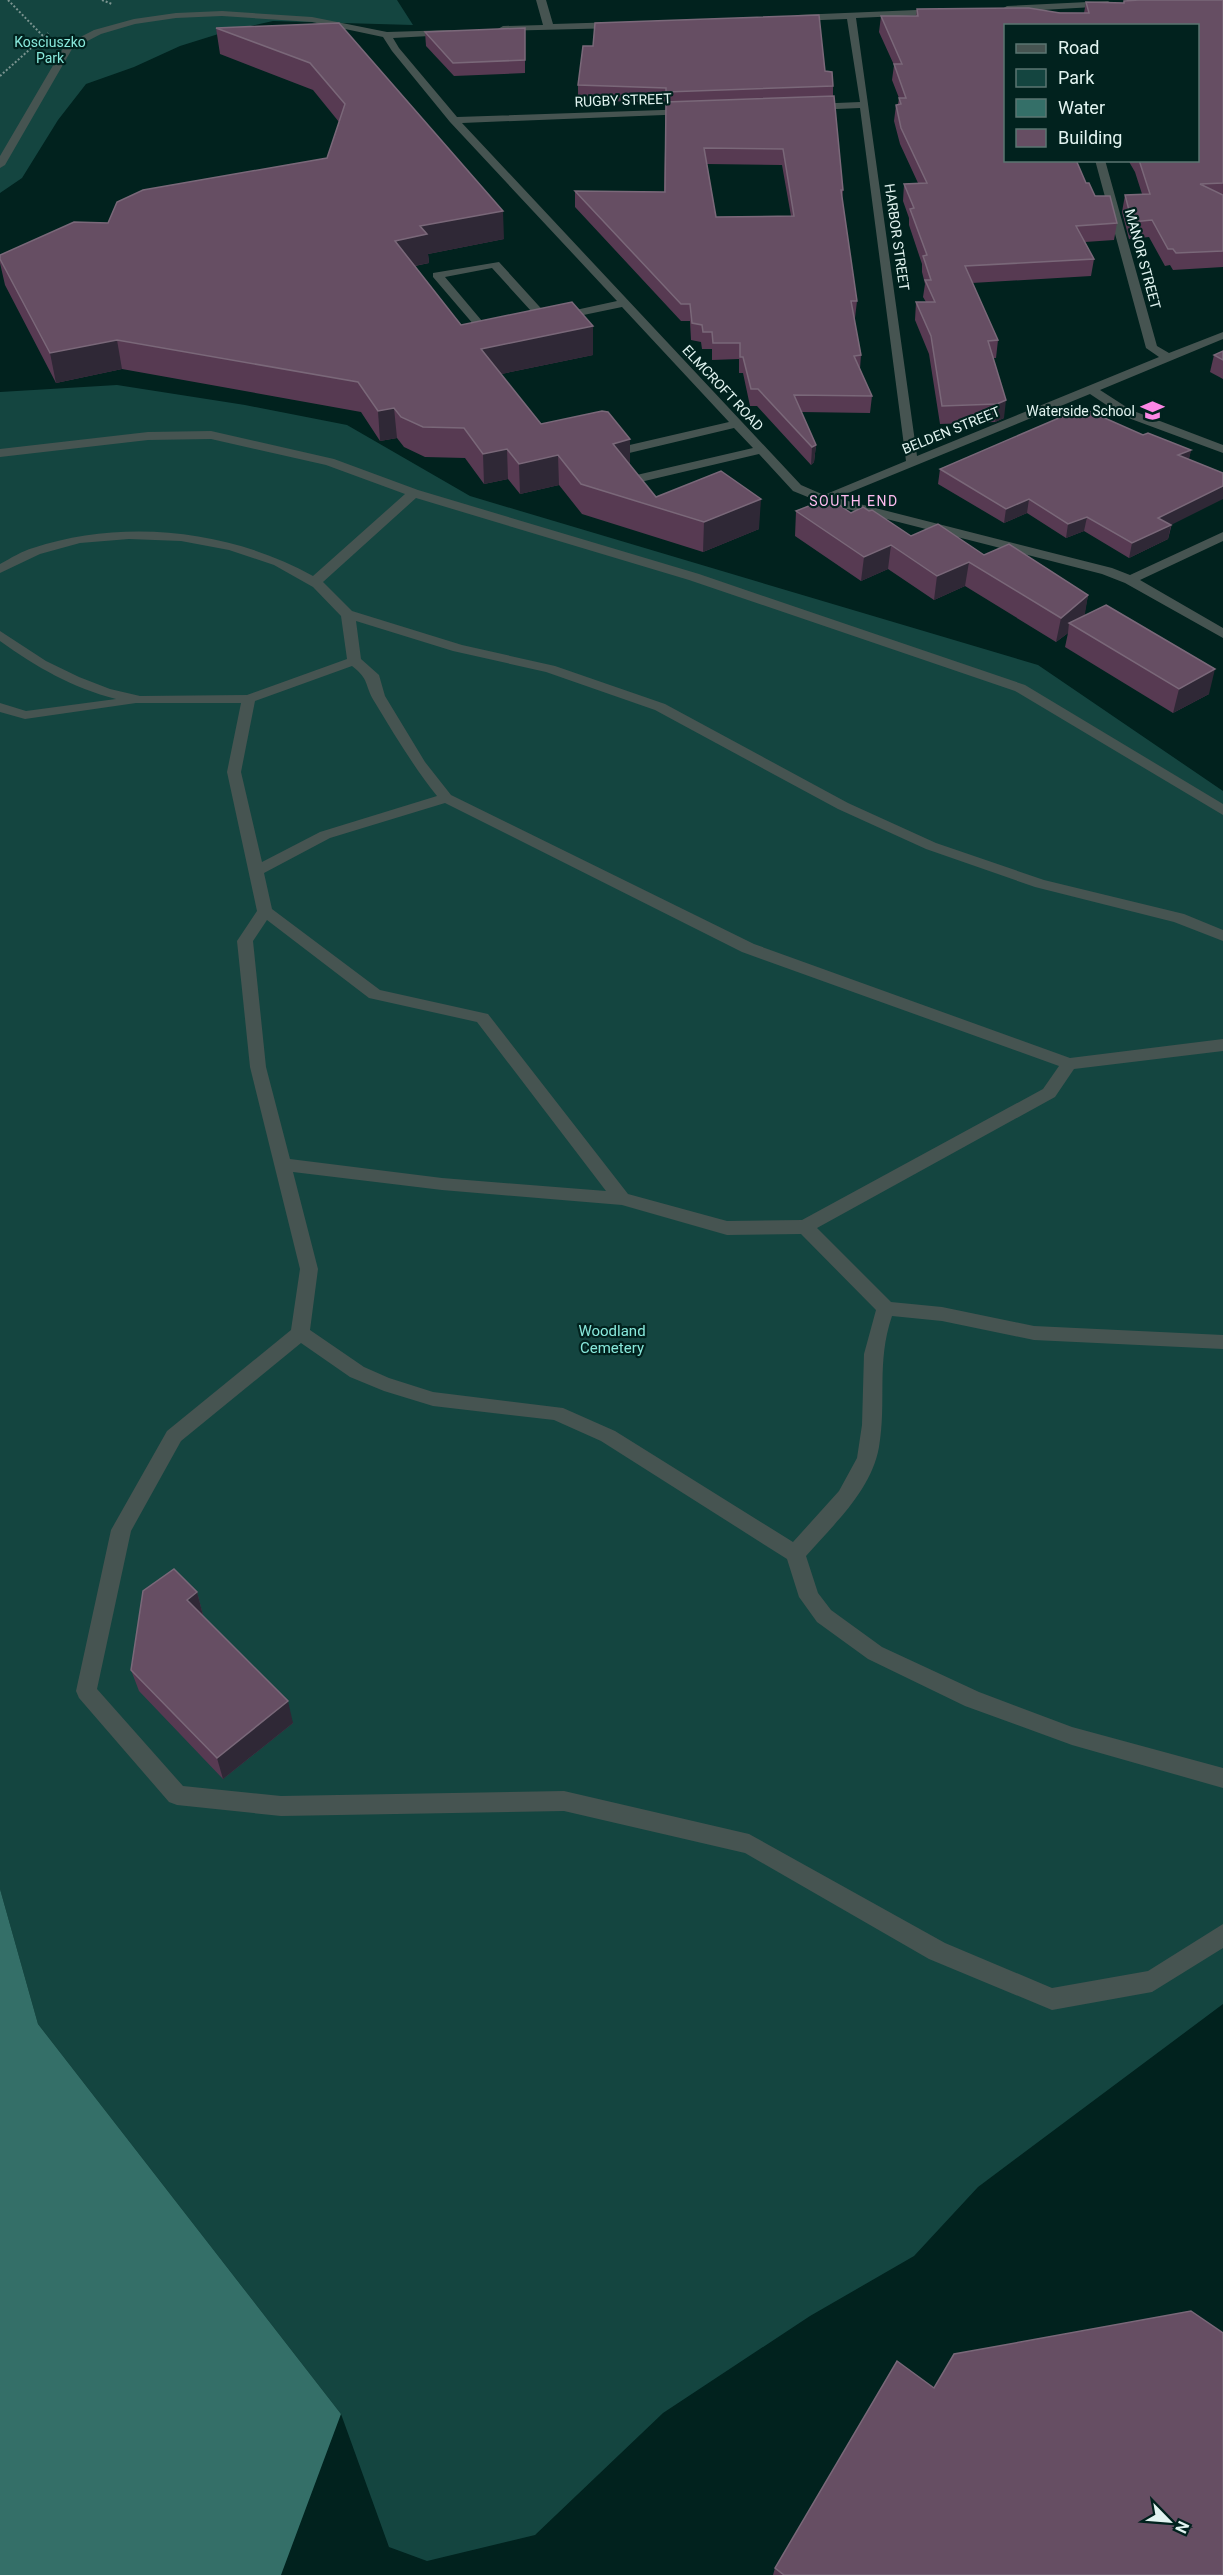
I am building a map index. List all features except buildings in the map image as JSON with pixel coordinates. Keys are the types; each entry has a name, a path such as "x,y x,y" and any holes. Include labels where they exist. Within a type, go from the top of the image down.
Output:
{"street":[{"path":"541,0 549,27"},
{"path":"997,9 1058,11 1113,4"},
{"path":"0,165 68,47 82,33 121,18 175,8 232,8 301,15 352,24 387,35 458,32"},
{"path":"786,19 950,12"},
{"name":"HARBOR STREET","path":"851,16 865,105 912,463"},
{"path":"492,30 632,24"},
{"name":"ELMCROFT ROAD","path":"387,35 395,49 454,120 796,488 824,500 1107,571 1130,580 1223,634"},
{"path":"806,107 865,105"},
{"name":"RUGBY STREET","path":"454,120 700,111"},
{"name":"MANOR STREET","path":"1101,162 1152,348 1168,357"},
{"path":"512,327 500,329 478,323 437,275 495,264 539,321 623,303"},
{"name":"BELDEN STREET","path":"824,500 1223,335"},
{"path":"1091,389 1127,413 1223,449"},
{"path":"625,450 736,424"},
{"path":"0,453 148,436 211,435 330,462 414,493 694,577 1020,688 1223,810"},
{"path":"632,480 760,450"},
{"path":"316,581 414,493"},
{"path":"0,569 33,551 59,543 127,535 169,536 239,548 280,563 316,581 348,614 458,648 550,669 660,707 843,806 932,846 1040,884 1179,918 1223,936"},
{"path":"1130,580 1223,536"},
{"path":"348,614 354,661 372,675 378,696 419,764 446,798 748,948 1069,1064 1223,1045"},
{"path":"0,635 41,664 66,676 106,692 140,700"},
{"path":"0,707 25,715 140,700 249,699 354,661"},
{"path":"249,699 234,772 265,911 375,994 482,1018 622,1199"},
{"path":"255,872 325,835 446,798"},
{"path":"265,911 245,941 258,1067 309,1269 300,1332 174,1436 121,1530 86,1691 177,1795 281,1806 564,1801 738,1841 749,1844 937,1951 1052,1999 1152,1981 1223,1935"},
{"path":"283,1164 442,1185 622,1199 727,1228 805,1227 1048,1093 1069,1064"},
{"path":"805,1227 886,1308 942,1314 1034,1333 1223,1342"},
{"path":"795,1554 842,1503 866,1459 872,1424 872,1368 877,1331 886,1308"},
{"path":"300,1332 357,1372 384,1384 433,1400 556,1413 598,1431 795,1554 809,1597 824,1617 875,1653 972,1699 1072,1736 1223,1778"}],"path":[{"path":"8,0 43,36"}],"green space":[{"name":"Kosciuszko Park","path":"0,0 397,0 413,25 273,21 228,31 180,46 134,67 86,84 58,120 22,178 0,193"},
{"name":"Woodland Cemetery","path":"117,385 245,405 347,425 470,496 1038,665 1223,791 1223,2004 978,2187 914,2256 810,2316 663,2413 535,2535 427,2561 389,2547 341,2414 38,2024 0,1889 0,392"}],"water":[{"path":"0,1889 38,2024 341,2414 281,2575 0,2575"}],"place":[{"name":"Waterside School","path":"1153,411"}],"district":[{"name":"SOUTH END","path":"854,501"}]}
